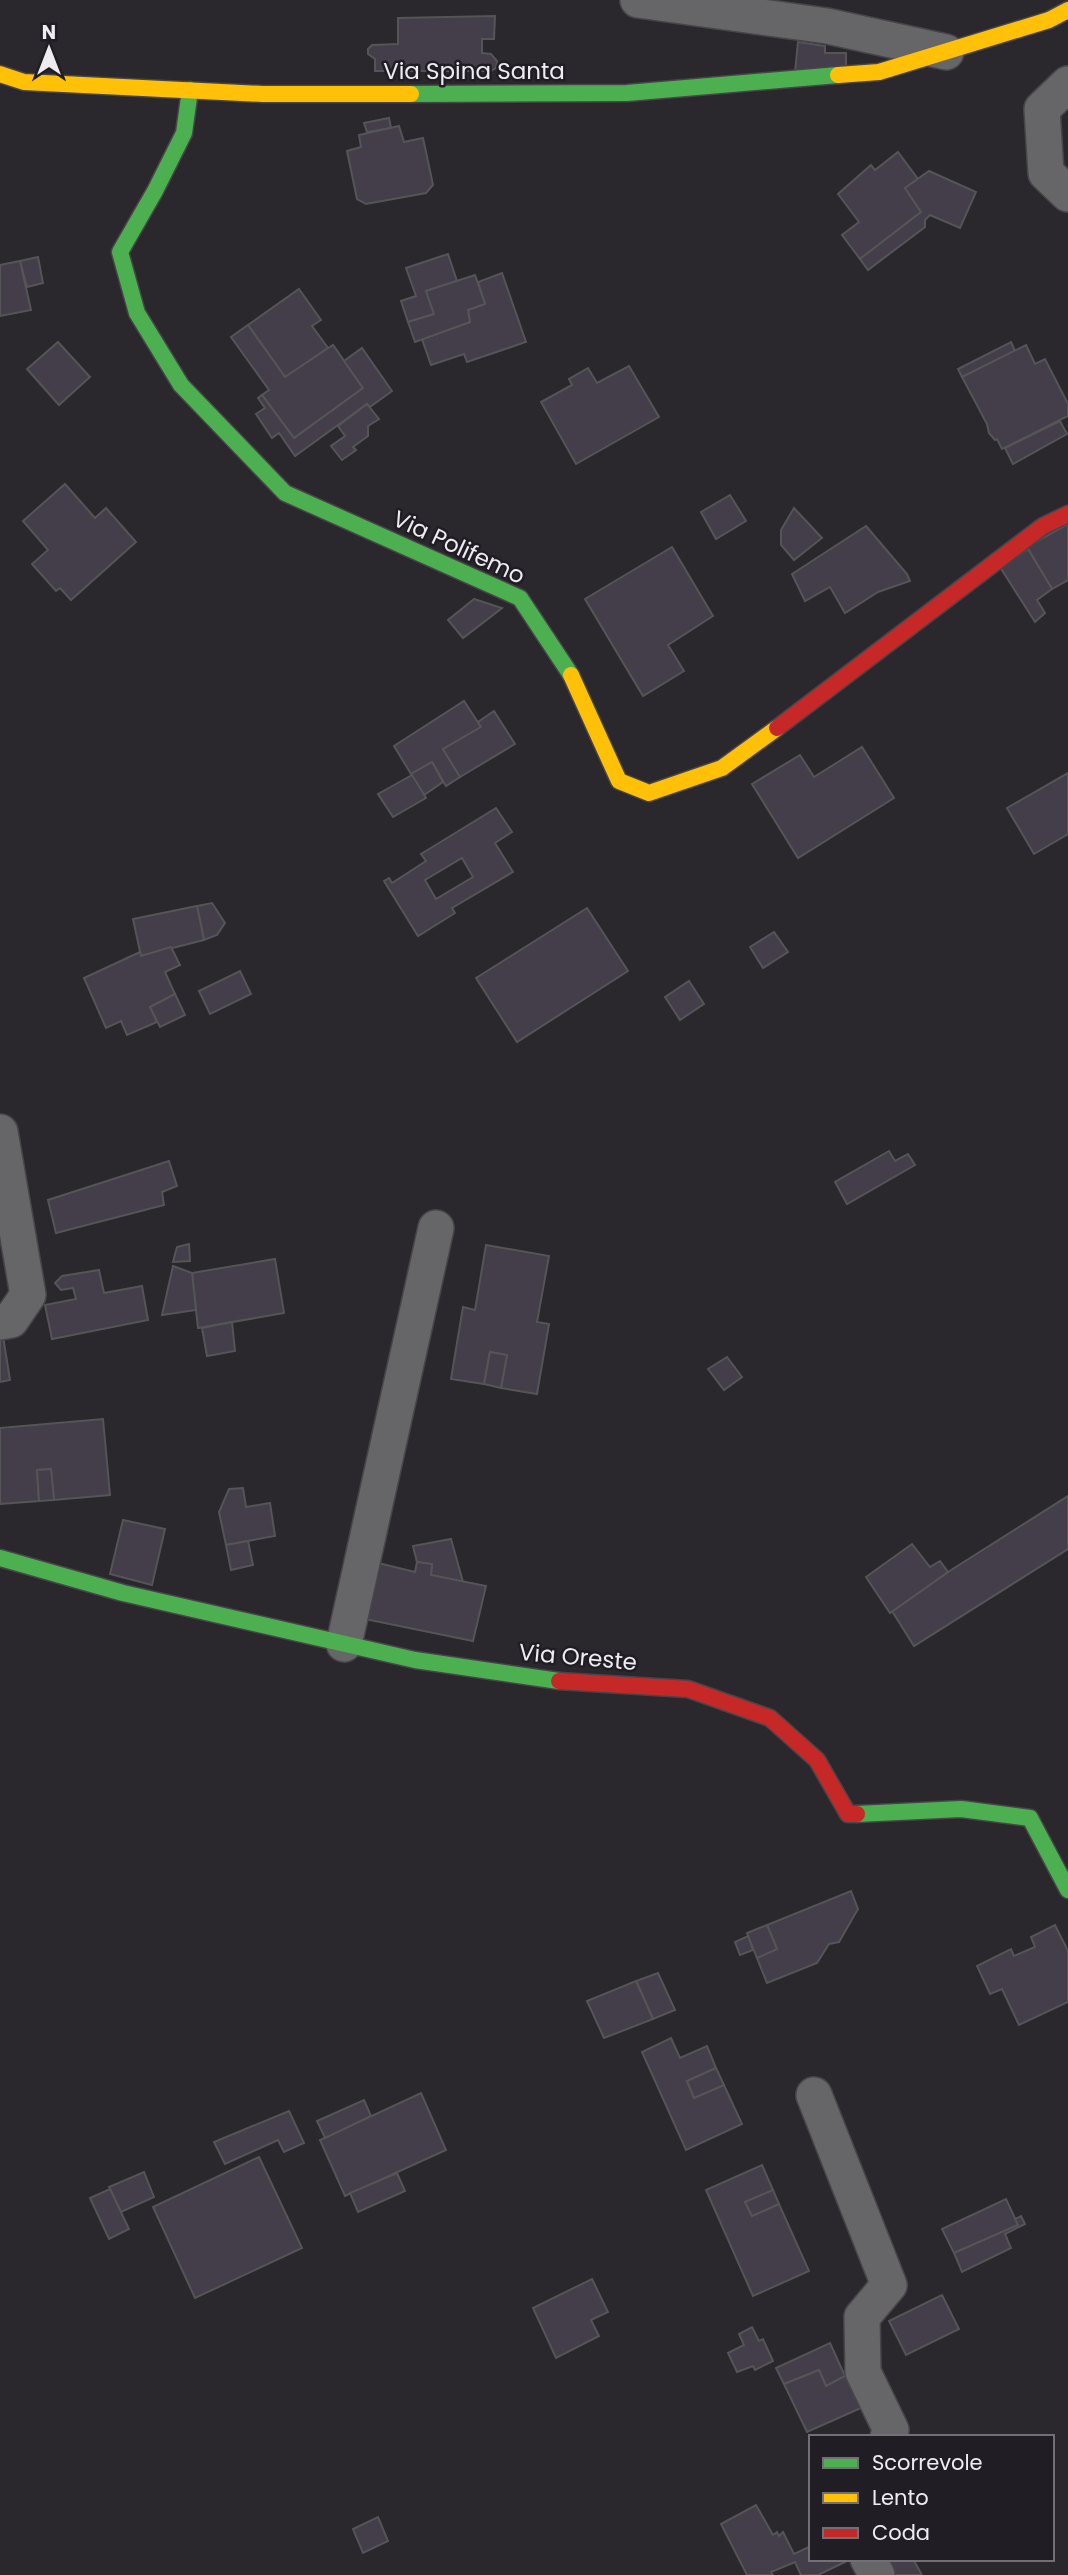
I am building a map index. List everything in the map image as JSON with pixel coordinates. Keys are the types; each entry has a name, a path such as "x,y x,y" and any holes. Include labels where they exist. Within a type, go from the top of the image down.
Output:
{"street":[{"path":"638,0 827,26 946,52"},
{"name":"Via Spina Santa","path":"0,74 24,82 263,94 627,93 879,72 1049,20 1068,10"},
{"path":"1068,84 1042,109 1046,173 1068,194"},
{"name":"Via Polifemo","path":"190,90 184,133 120,252 137,313 181,385 285,493 520,598 570,673 619,781 649,793 722,768 827,692 1043,526 1068,514"},
{"path":"0,1132 28,1295 11,1320 0,1322"},
{"path":"344,1644 436,1228"},
{"name":"Via Oreste","path":"0,1558 122,1592 415,1660 570,1683 688,1689 770,1718 817,1759 848,1814 961,1809 1030,1818 1068,1890"},
{"path":"814,2095 889,2285 862,2317 863,2372 891,2430 889,2435"}],"building":[{"path":"495,16 494,39 482,39 482,53 491,54 497,61 496,68 491,71 375,71 375,59 368,54 372,45 398,44 398,18"},
{"path":"798,42 825,46 825,53 846,53 846,66 795,72"},
{"path":"389,118 391,128 367,132 364,123"},
{"path":"399,126 404,142 423,138 433,185 426,193 366,204 357,199 347,151 361,147 359,135"},
{"path":"898,152 918,179 905,188 921,212 860,259 842,235 859,222 838,194 871,165 875,170"},
{"path":"929,171 976,192 960,228 930,215 925,220 925,227 868,270 860,259 921,212 905,188"},
{"path":"448,254 457,281 426,291 434,314 408,322 401,301 416,296 406,268"},
{"path":"38,257 43,283 27,287 20,261"},
{"path":"20,261 31,310 0,316 0,265"},
{"path":"502,273 526,342 467,362 464,354 431,365 422,339 470,322 468,310 485,304 478,282"},
{"path":"475,275 485,304 468,310 470,322 415,342 408,322 434,314 426,291"},
{"path":"299,289 321,320 312,326 328,348 285,377 248,325"},
{"path":"248,325 285,377 333,345 363,388 294,438 262,395 269,390 231,337"},
{"path":"58,342 90,377 59,405 27,369"},
{"path":"1011,342 1015,351 962,377 958,369"},
{"path":"1026,345 1035,364 1045,359 1068,404 1068,416 1002,449 997,439 989,433 987,424 962,377"},
{"path":"362,348 392,391 370,407 367,404 295,456 279,433 272,438 256,414 265,408 258,398 262,395 294,438 363,388 344,361"},
{"path":"629,366 659,417 576,464 541,402 572,385 569,379 588,368 597,383"},
{"path":"367,404 379,419 368,426 368,436 353,447 356,450 342,460 331,446 345,436 338,426"},
{"path":"1060,421 1067,434 1013,464 1005,448"},
{"path":"65,484 95,518 106,508 136,542 71,600 60,588 56,591 32,564 48,550 23,521"},
{"path":"730,495 746,521 716,539 701,512"},
{"path":"794,508 822,538 794,560 781,545 781,530"},
{"path":"1068,524 1068,580 1052,589 1027,547"},
{"path":"866,526 910,581 878,592 845,613 830,587 805,601 792,574"},
{"path":"672,547 713,616 668,645 684,671 643,696 585,599"},
{"path":"1028,549 1052,589 1037,600 1045,613 1035,622 1000,567"},
{"path":"474,599 502,608 463,638 448,620"},
{"path":"464,701 481,727 443,749 460,777 446,786 432,762 411,774 394,746"},
{"path":"494,711 515,744 460,777 443,749 481,727 478,722"},
{"path":"862,747 894,798 798,858 752,784 800,755 814,777"},
{"path":"432,762 443,782 424,795 411,774"},
{"path":"1068,773 1068,834 1034,854 1007,808"},
{"path":"412,775 426,798 393,817 378,794"},
{"path":"496,808 512,832 495,843 513,872 452,908 455,913 418,936 384,881 389,878 392,883 426,861 421,854","holes":["462,858 473,877 436,899 425,880"]},
{"path":"212,903 225,923 217,935 204,940 197,906"},
{"path":"197,906 204,940 141,956 133,919"},
{"path":"587,908 628,971 517,1042 476,978"},
{"path":"774,932 788,952 763,968 750,947"},
{"path":"171,947 180,965 165,972 175,994 150,1007 157,1022 127,1035 121,1021 106,1028 84,978 140,952 141,956"},
{"path":"240,971 251,994 210,1014 199,991"},
{"path":"689,981 704,1004 680,1020 665,997"},
{"path":"175,994 185,1015 160,1027 150,1007"},
{"path":"889,1151 895,1161 908,1154 915,1165 847,1204 835,1182"},
{"path":"169,1161 177,1186 162,1192 164,1205 56,1233 48,1200"},
{"path":"189,1244 190,1261 173,1262 177,1247"},
{"path":"486,1245 549,1256 537,1322 549,1324 537,1394 501,1388 507,1355 490,1352 484,1384 451,1379 463,1307 475,1310"},
{"path":"275,1259 284,1313 198,1328 192,1273"},
{"path":"173,1266 192,1273 196,1310 162,1315"},
{"path":"99,1270 104,1293 142,1286 148,1320 52,1339 45,1305 76,1299 73,1288 61,1290 55,1283 62,1276"},
{"path":"232,1322 235,1351 207,1356 202,1328"},
{"path":"3,1336 10,1380 0,1382 0,1337"},
{"path":"490,1352 507,1355 501,1388 484,1384"},
{"path":"727,1357 742,1377 724,1390 708,1369"},
{"path":"103,1419 110,1495 54,1500 51,1469 37,1470 39,1501 0,1504 0,1428"},
{"path":"51,1469 54,1500 39,1501 37,1470"},
{"path":"243,1488 246,1507 270,1503 275,1536 226,1545 219,1512 229,1489"},
{"path":"1068,1496 1068,1549 914,1646 892,1611"},
{"path":"123,1520 165,1529 152,1585 110,1574"},
{"path":"451,1539 463,1582 431,1575 432,1564 417,1562 413,1546"},
{"path":"248,1541 253,1565 231,1570 226,1545"},
{"path":"912,1544 930,1567 940,1561 948,1572 890,1613 866,1577"},
{"path":"370,1561 415,1572 417,1562 432,1564 431,1575 486,1586 473,1641 360,1618"},
{"path":"851,1891 858,1909 839,1942 829,1944 817,1963 767,1983 757,1958 777,1949 767,1925"},
{"path":"767,1925 777,1949 757,1958 747,1933"},
{"path":"1055,1925 1068,1951 1068,2002 1019,2025 1002,1989 990,1994 977,1966 1011,1949 1014,1956 1035,1947 1031,1937"},
{"path":"748,1936 753,1950 740,1955 735,1942"},
{"path":"658,1973 675,2010 653,2019 636,1981"},
{"path":"636,1981 653,2019 604,2038 587,2001"},
{"path":"671,2038 680,2058 707,2046 716,2068 687,2081 694,2098 724,2085 742,2124 686,2150 642,2052"},
{"path":"716,2068 724,2085 694,2098 687,2081"},
{"path":"421,2093 446,2150 345,2196 320,2140"},
{"path":"364,2100 371,2116 325,2138 317,2121"},
{"path":"289,2111 304,2143 284,2152 278,2140 225,2164 214,2142"},
{"path":"259,2157 302,2248 195,2298 153,2207"},
{"path":"762,2165 773,2190 745,2202 752,2216 779,2204 809,2271 753,2296 706,2190"},
{"path":"144,2172 154,2197 121,2212 109,2187"},
{"path":"397,2173 405,2191 358,2212 350,2193"},
{"path":"110,2189 129,2229 109,2239 90,2198"},
{"path":"773,2190 779,2204 752,2216 745,2202"},
{"path":"1006,2199 1018,2225 954,2253 942,2229"},
{"path":"1021,2216 1025,2224 1005,2234 1011,2248 962,2272 954,2253 1018,2225 1015,2219"},
{"path":"592,2279 608,2312 591,2320 599,2336 556,2358 533,2308"},
{"path":"942,2295 959,2329 906,2355 889,2321"},
{"path":"752,2327 759,2341 763,2339 773,2361 755,2370 753,2366 737,2372 728,2353 744,2345 739,2334"},
{"path":"830,2343 845,2376 826,2386 819,2370 784,2384 776,2368"},
{"path":"819,2370 826,2386 845,2376 861,2408 807,2432 784,2384"},
{"path":"756,2505 773,2535 777,2532 779,2536 783,2532 794,2554 809,2547 809,2561 845,2562 818,2575 801,2575 795,2562 771,2572 773,2575 747,2575 721,2524"},
{"path":"378,2517 388,2541 363,2553 353,2529"},
{"path":"874,2561 914,2561 922,2575 882,2575"}],"traffic: fast":[{"path":"411,94 627,93 838,75"},
{"path":"190,90 184,133 120,252 137,313 181,385 285,493 520,598 571,675"},
{"path":"0,1558 123,1593 415,1660 559,1681"},
{"path":"857,1814 961,1809 1030,1818 1068,1890"}],"traffic: slow":[{"path":"838,75 879,72 1049,20 1068,10"},
{"path":"0,74 24,82 263,94 411,94"},
{"path":"571,675 619,781 649,793 722,768 777,728"}],"traffic: jam":[{"path":"777,728 1043,526 1068,514"},
{"path":"559,1681 688,1689 770,1718 817,1760 848,1814 857,1814"}]}
